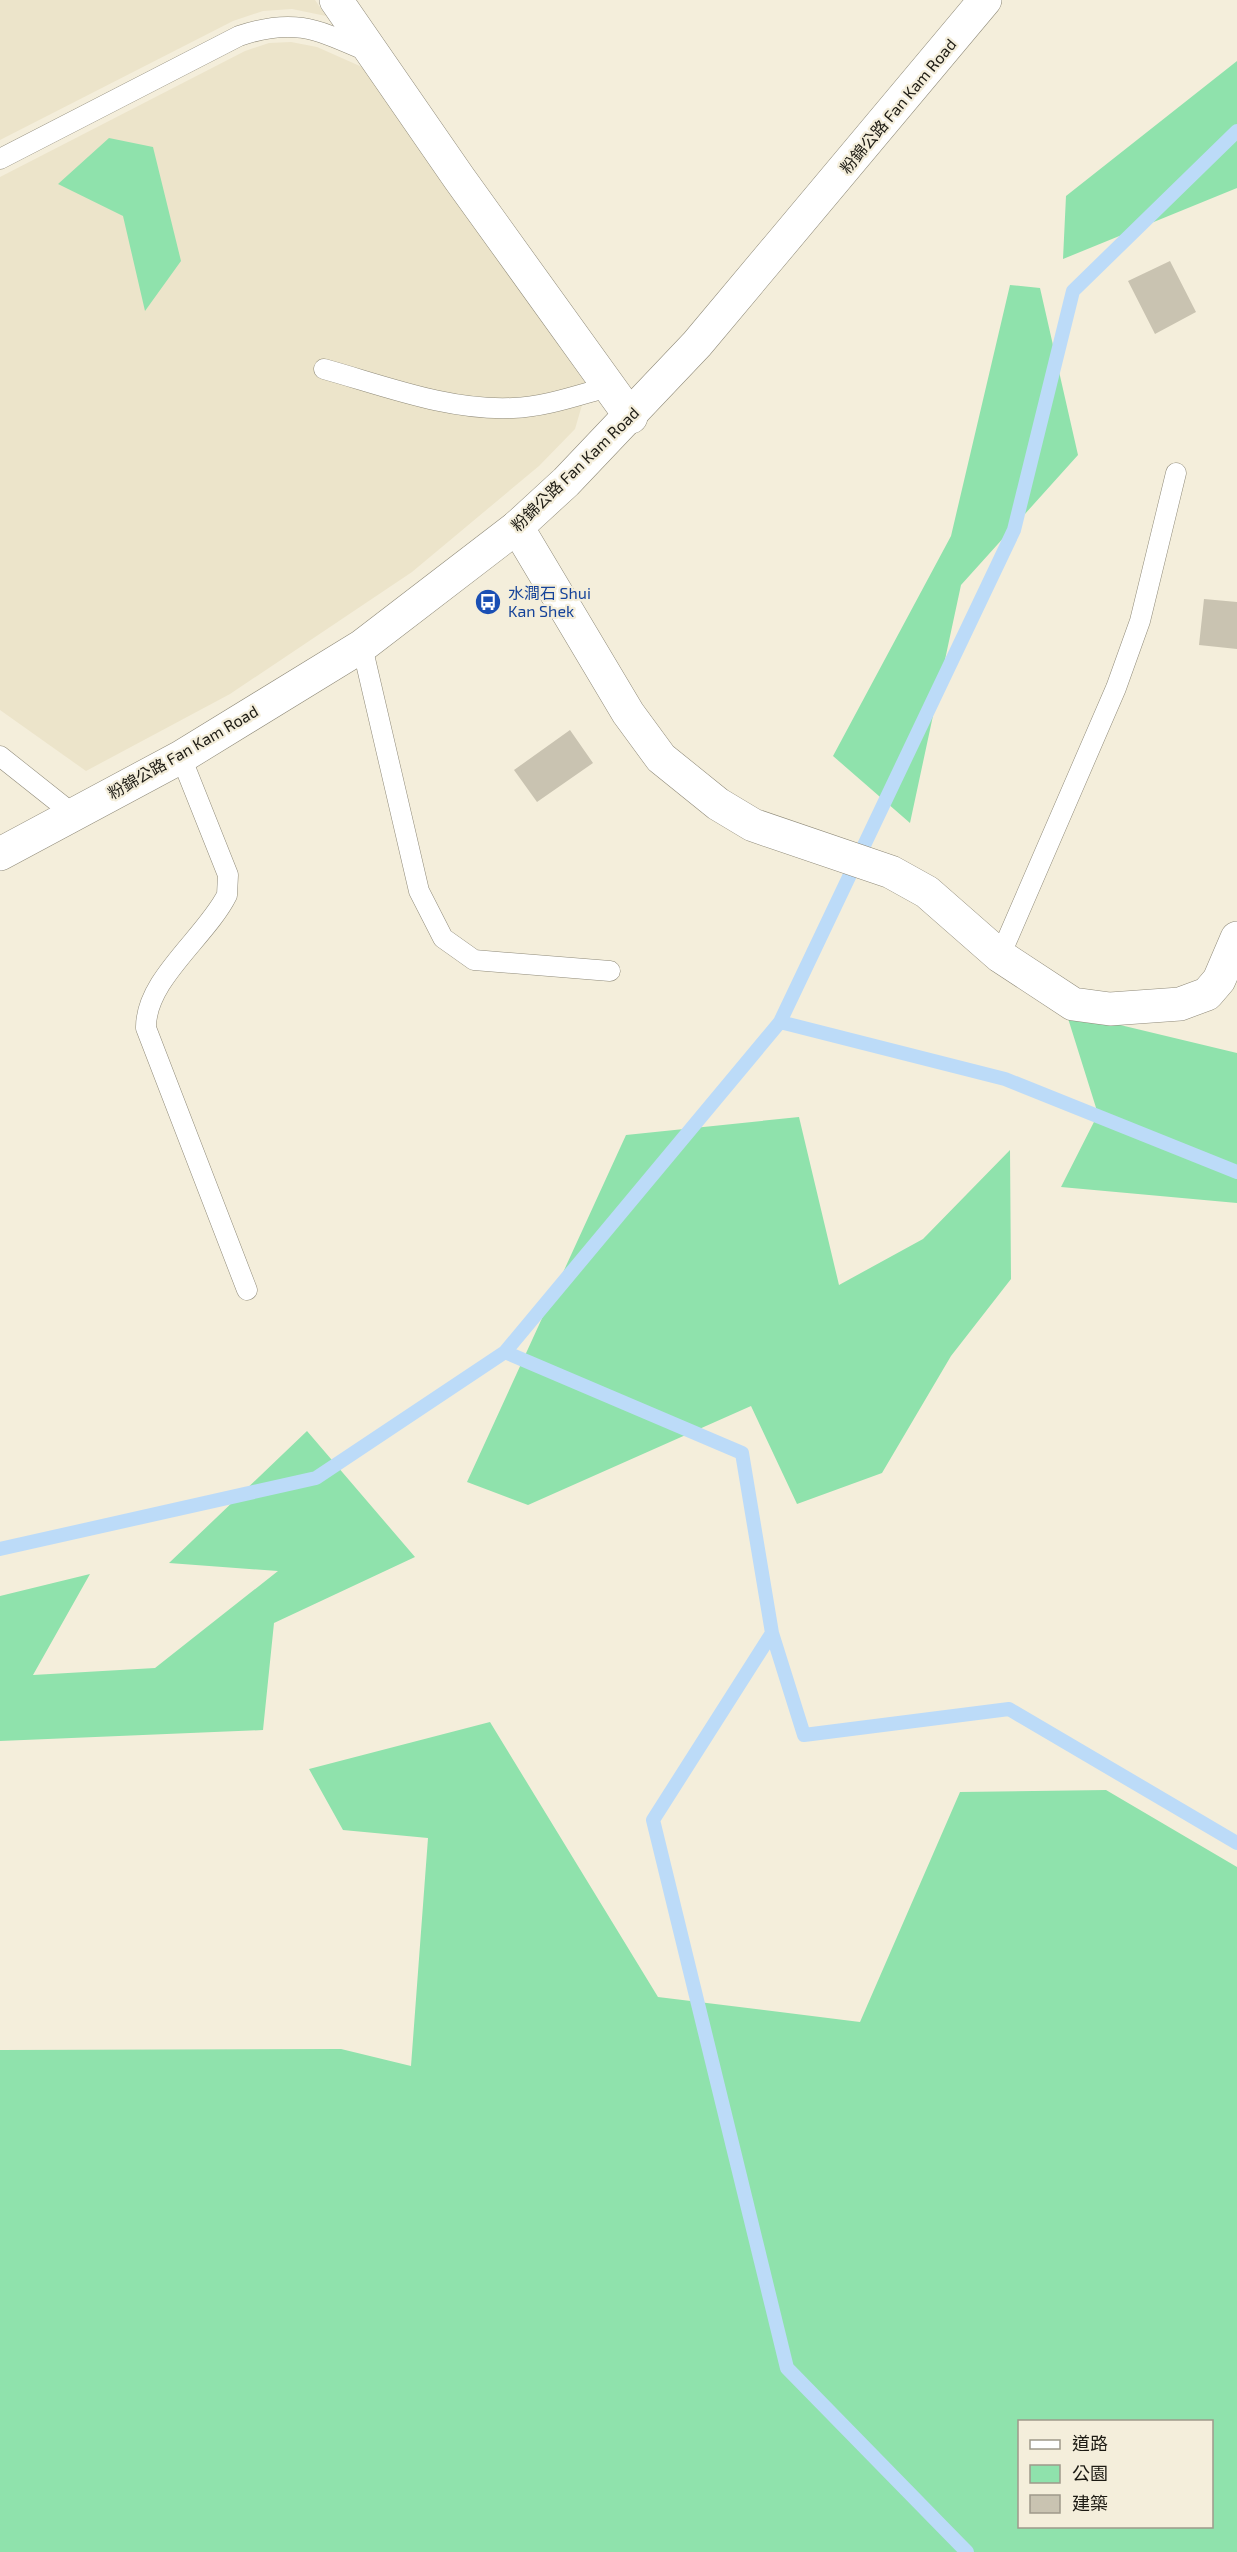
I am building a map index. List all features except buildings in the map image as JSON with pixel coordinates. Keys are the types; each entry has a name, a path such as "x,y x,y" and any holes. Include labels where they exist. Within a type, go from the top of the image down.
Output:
{"street":[{"path":"336,0 631,417"},
{"name":"粉錦公路 Fan Kam Road","path":"0,854 181,757 362,646 517,527 567,482 631,417 697,344 985,0"},
{"path":"517,527 628,713 661,758 718,804 753,825 891,872 927,892 1000,956 1073,1004 1110,1009 1133,1008 1180,1004 1207,994 1220,980 1237,938"}],"lane":[{"path":"0,159 239,36 267,27 291,26 322,32 373,54"},
{"path":"324,369 430,399 484,408 515,409 608,387"},
{"path":"1000,956 1116,688 1140,621 1176,473"},
{"path":"362,646 418,891 443,938 474,960 610,971"},
{"path":"0,756 73,814"},
{"path":"181,757 228,875 227,895 222,905 154,995 146,1014 146,1028 247,1290"}],"shaded area":[{"path":"0,0 315,0 326,16 292,9 263,11 233,21 0,140"},
{"path":"291,42 317,47 362,67 593,394 582,405 575,429 539,466 412,572 230,694 86,771 0,710 0,177 245,51 269,43"}],"green space":[{"path":"1237,61 1237,188 1063,259 1066,196"},
{"path":"109,138 153,147 181,261 145,311 123,216 58,184"},
{"path":"1010,285 1040,288 1078,455 961,585 910,823 833,756 951,536"},
{"path":"1066,1012 1237,1053 1237,1203 1061,1187 1098,1114"},
{"path":"799,1117 839,1285 923,1239 1010,1150 1011,1279 951,1356 882,1473 797,1504 751,1406 528,1505 467,1482 626,1135"},
{"path":"307,1431 415,1557 274,1623 263,1730 0,1741 0,1596 90,1574 33,1675 155,1668 278,1571 169,1563"},
{"path":"490,1722 658,1997 860,2022 960,1792 1106,1790 1237,1867 1237,2552 0,2552 0,2050 341,2049 411,2066 428,1838 343,1830 309,1769"}],"waterway":[{"path":"780,1022 1014,530 1073,291 1237,131"},
{"path":"505,1352 780,1022 1005,1079 1237,1172"},
{"path":"0,1549 316,1478 505,1352 742,1453 772,1633 804,1735 1009,1709 1237,1843"},
{"path":"772,1633 653,1820 787,2368 967,2552"}],"place":[{"name":"水澗石 Shui Kan Shek","path":"488,602"}]}
